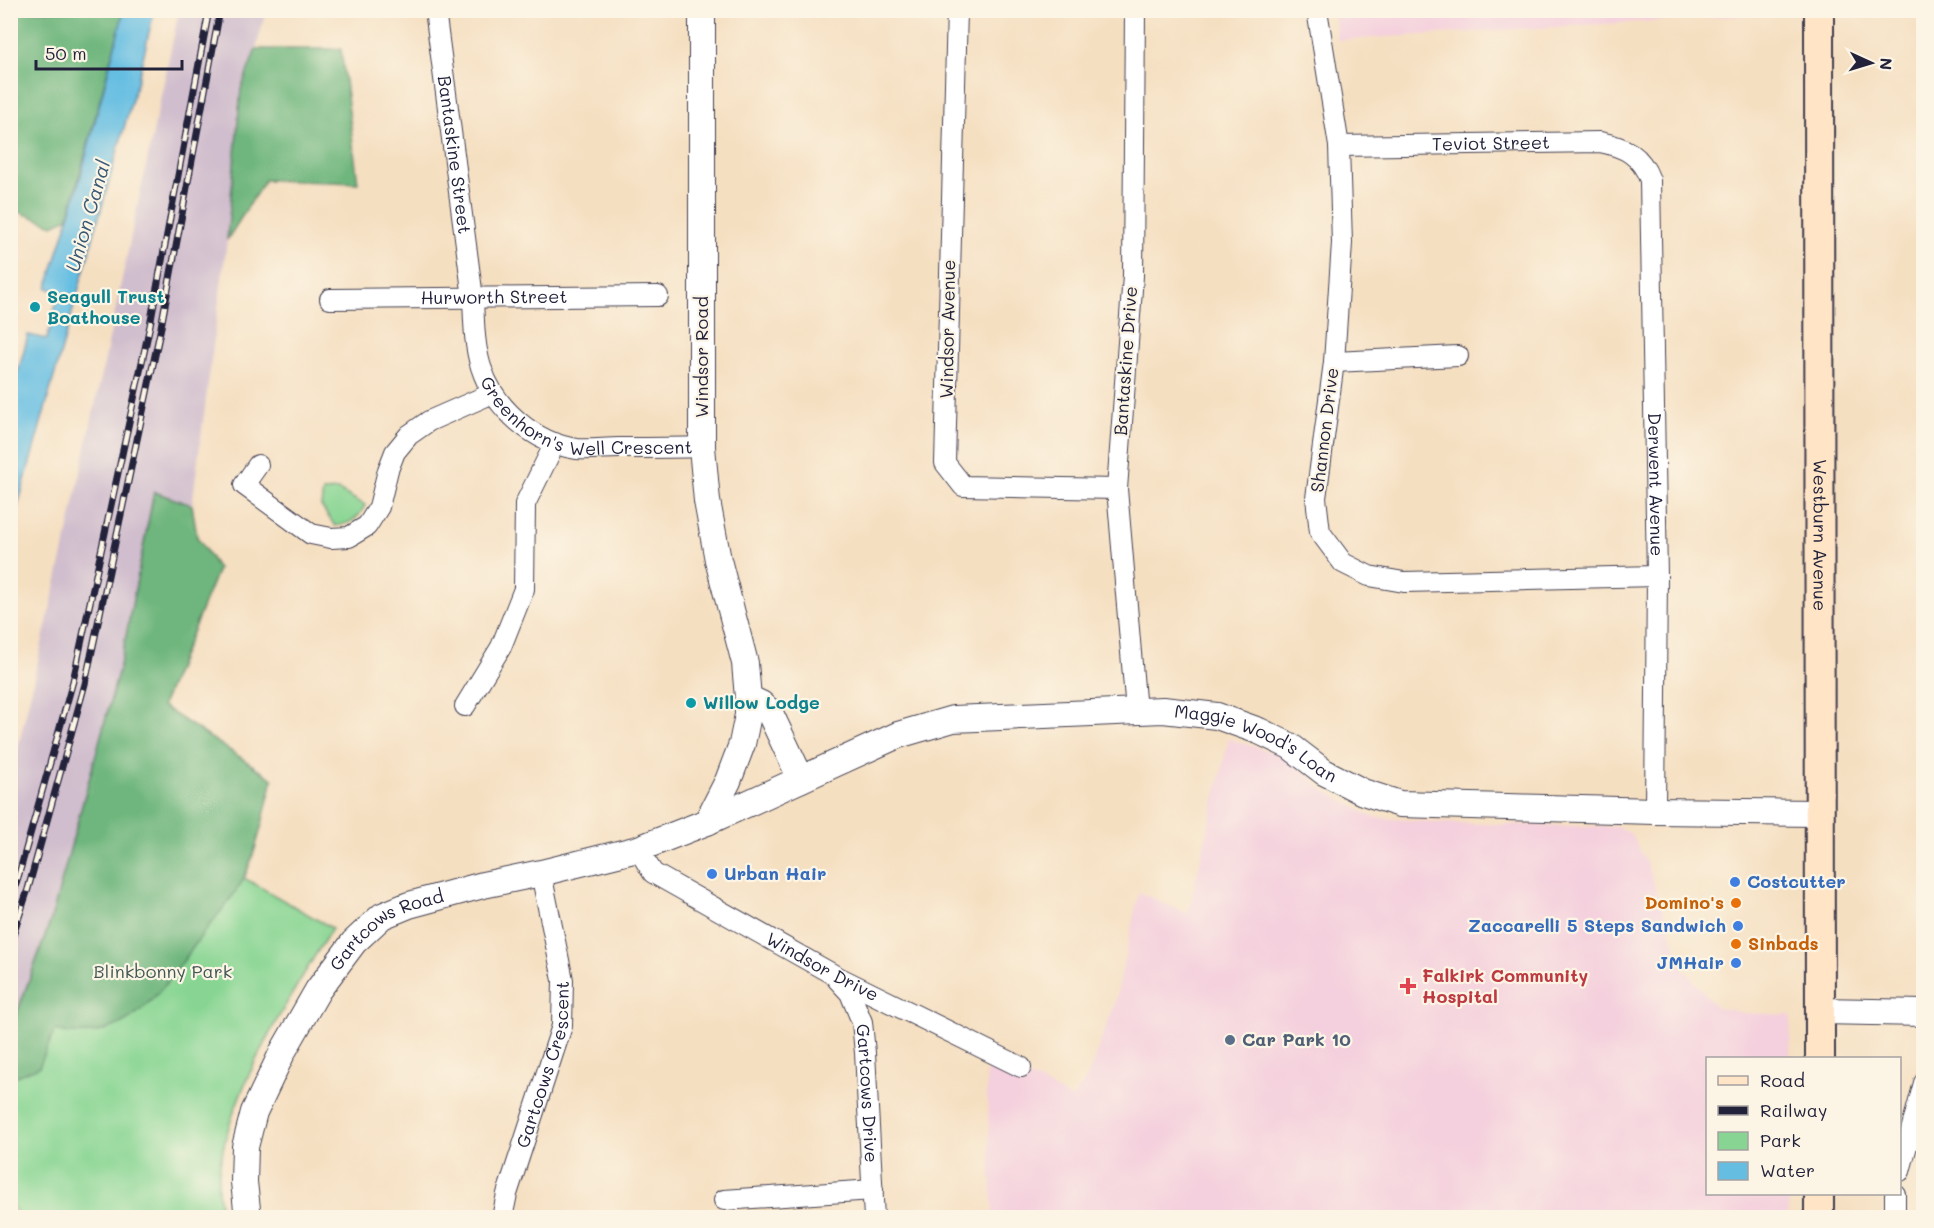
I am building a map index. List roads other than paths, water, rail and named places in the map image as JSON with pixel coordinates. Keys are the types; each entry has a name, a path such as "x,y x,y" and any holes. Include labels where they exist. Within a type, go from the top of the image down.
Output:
{"main road":[{"name":"Westburn Avenue","path":"1819,10 1820,1057"},
{"path":"1819,1195 1819,1218"}],"street":[{"name":"Bantaskine Street","path":"435,10 473,298"},
{"name":"Windsor Road","path":"702,10 702,447 706,501 744,663 748,698 748,715 742,744 728,781 707,822"},
{"name":"Windsor Avenue","path":"957,10 945,464 963,486 1117,489"},
{"name":"Bantaskine Drive","path":"1135,10 1133,276 1117,489 1136,711"},
{"name":"Shannon Drive","path":"1317,10 1339,146 1342,243 1334,362 1316,498 1320,532 1343,563 1369,576 1404,582 1657,576"},
{"name":"Teviot Street","path":"1339,146 1600,142 1629,151 1639,159"},
{"name":"Derwent Avenue","path":"1639,159 1646,168 1650,180 1657,576 1655,812"},
{"name":"Hurworth Street","path":"330,299 658,296"},
{"name":"Greenhorn's Well Crescent","path":"473,298 475,331 481,366 493,393 531,432 555,443 578,449 702,447"},
{"path":"1334,362 1458,356"},
{"path":"258,465 244,485 311,534 331,538 349,537 367,526 380,507 388,470 395,453 409,435 429,421 493,393"},
{"path":"465,706 501,647 524,589 525,504 555,443"},
{"path":"748,698 769,711 801,779"},
{"name":"Maggie Wood's Loan","path":"707,822 898,735 953,719 1170,710 1217,716 1259,731 1290,746 1324,772 1363,792 1400,804 1655,812 1818,813"},
{"name":"Gartcows Road","path":"248,1218 244,1182 245,1147 254,1112 283,1051 318,990 354,942 382,916 409,905 483,885 638,849 707,822"},
{"name":"Windsor Drive","path":"638,849 653,873 836,976 1021,1067"},
{"name":"Gartcows Crescent","path":"502,1218 507,1194 562,1026 563,980 541,873"},
{"name":"Gartcows Drive","path":"836,976 850,993 862,1022 874,1218"},
{"path":"1820,1011 1923,1012"},
{"path":"1901,1164 1923,1083"},
{"path":"724,1200 873,1190"},
{"path":"1894,1218 1895,1195"}],"water":[{"name":"Union Canal","path":"124,11 154,11 140,71 11,530 11,399 28,335 47,339 59,292 47,288 76,194"}],"railway":[{"path":"10,906 73,681 150,325 209,10"},
{"path":"10,945 28,889 85,684 161,327 220,10"}],"place":[{"name":"Seagull Trust Boathouse","path":"35,307"},
{"name":"Willow Lodge","path":"691,703"},
{"name":"Urban Hair","path":"712,874"},
{"name":"Costcutter","path":"1735,882"},
{"name":"Domino's","path":"1736,903"},
{"name":"Zaccarelli 5 Steps Sandwich","path":"1738,926"},
{"name":"Sinbads","path":"1736,944"},
{"name":"JMHair","path":"1736,963"},
{"name":"Falkirk Community Hospital","path":"1408,986"},
{"name":"Car Park 10","path":"1230,1040"}],"park label":[{"name":"Blinkbonny Park","path":"163,972"}]}
